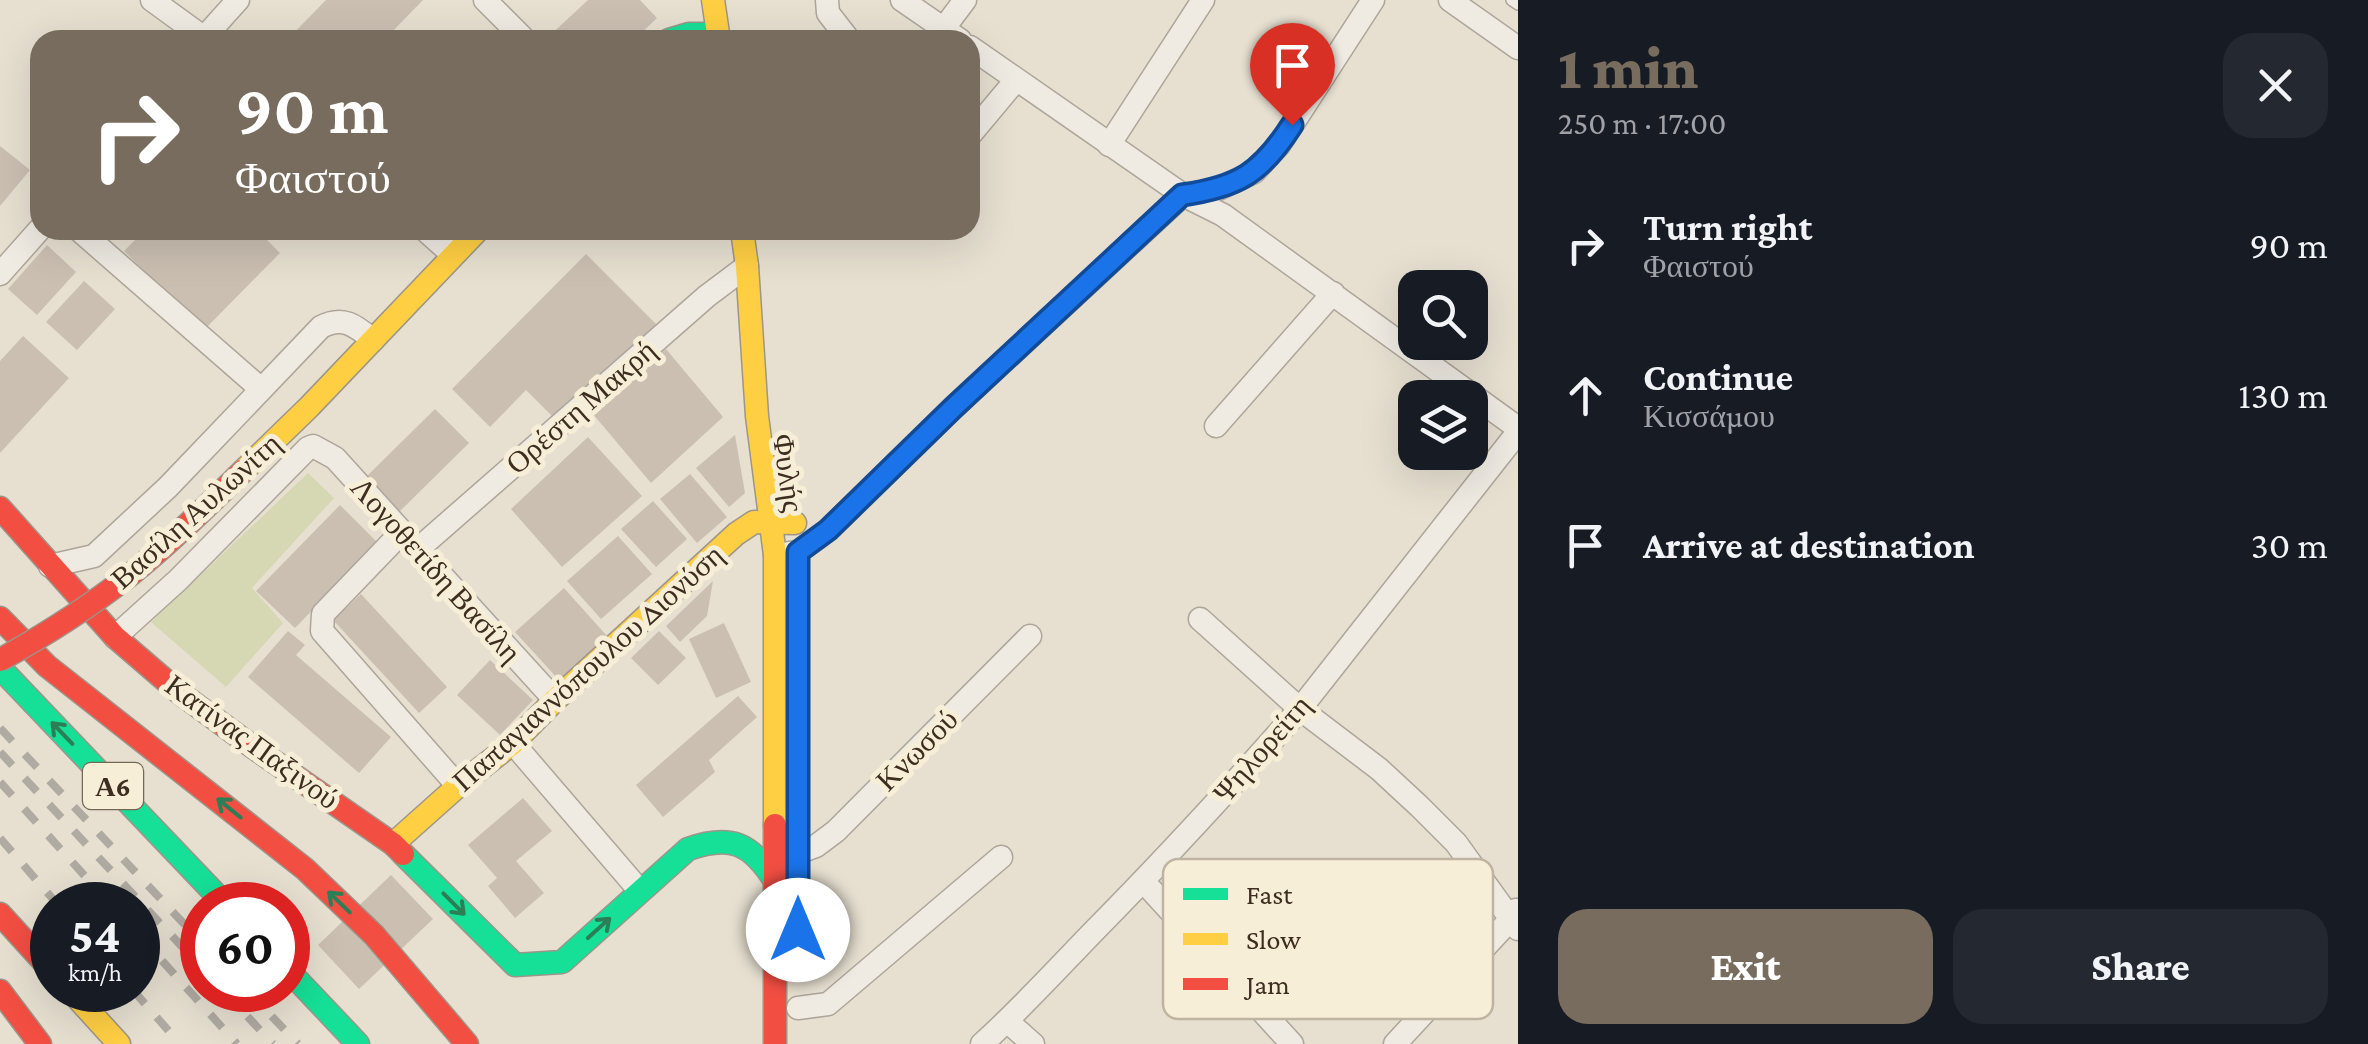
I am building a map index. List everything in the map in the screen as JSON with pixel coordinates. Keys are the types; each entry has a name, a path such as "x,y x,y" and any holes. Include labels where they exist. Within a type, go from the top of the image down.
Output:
{"main road":[{"path":"713,0 718,30"},
{"name":"Βασίλη Αυλωνίτη","path":"0,664 114,587 170,540 309,407 468,240"},
{"name":"Φυλής","path":"743,240 757,416 771,522 790,560"},
{"name":"Φυλής","path":"747,266 780,416"},
{"name":"Κατίνας Παξινού","path":"0,508 115,637 238,736 392,844 514,964 562,962 640,891"},
{"name":"Φυλής","path":"775,1044 776,639 794,514"},
{"name":"Παπαγιαννόπουλου Διονύση","path":"392,844 513,743 736,534 754,522 771,522 794,514"},
{"path":"0,618 47,666 305,869 374,936 468,1044"},
{"name":"Α6","path":"0,664 204,882"},
{"path":"797,816 797,892"},
{"path":"640,891 688,849 714,840 749,848 764,862 774,881"},
{"path":"0,914 30,947"},
{"path":"0,992 40,1044"},
{"path":"310,993 358,1044"},
{"path":"90,1012 119,1044"}],"street":[{"path":"152,0 192,30"},
{"path":"212,30 238,0"},
{"path":"485,0 514,30"},
{"path":"827,0 828,13 841,30"},
{"path":"902,0 939,30"},
{"path":"949,30 964,0"},
{"path":"1109,145 1204,0"},
{"path":"790,560 828,530 1182,195 1216,190 1254,172 1279,145 1373,0"},
{"path":"1450,0 1518,48"},
{"path":"980,55 1182,195 1223,214 1518,430"},
{"path":"980,123 1016,80"},
{"path":"0,274 30,240"},
{"path":"90,240 260,389"},
{"path":"436,240 453,255"},
{"name":"Ορέστη Μακρή","path":"458,786 322,631 323,614 747,266"},
{"path":"1216,426 1332,293"},
{"name":"Βασίλη Αυλωνίτη","path":"50,566 94,556 168,487 307,339 332,320 354,325 373,340"},
{"name":"Ψηλορείτη","path":"1163,859 1300,709 1518,430"},
{"name":"Βασίλη Αυλωνίτη","path":"115,637 313,446"},
{"name":"Λογοθετίδη Βασίλη","path":"313,446 335,458 555,700"},
{"path":"1200,619 1300,709 1380,769 1469,859"},
{"name":"Κνωσού","path":"797,853 816,846 836,831 1030,636"},
{"path":"513,743 640,891"},
{"path":"798,1007 828,1004 1000,857"},
{"name":"Ψηλορείτη","path":"982,1044 1163,859"},
{"path":"1143,881 1163,903"},
{"path":"1493,890 1515,918 1493,941"},
{"path":"1269,1019 1292,1044"},
{"path":"1395,1044 1419,1019"},
{"path":"1007,1021 1033,1044"}],"green space":[{"path":"308,473 334,498 252,588 283,623 226,687 151,622"}],"building":[{"path":"326,0 423,0 394,30 297,30"},
{"path":"588,0 640,0 657,18 644,30 556,30"},
{"path":"0,146 30,170 0,206"},
{"path":"135,240 267,240 280,253 204,330 124,251"},
{"path":"47,245 76,272 37,315 8,289"},
{"path":"586,254 656,324 558,422 526,390 490,427 452,389"},
{"path":"84,281 115,309 77,350 46,322"},
{"path":"23,336 69,378 0,453 0,361"},
{"path":"666,349 723,417 651,483 593,414"},
{"path":"435,409 469,443 398,513 364,479"},
{"path":"735,435 745,493 729,507 696,468"},
{"path":"588,437 642,496 562,567 511,509"},
{"path":"690,474 727,517 697,543 660,499"},
{"path":"653,501 687,539 656,567 621,529"},
{"path":"340,505 378,543 295,628 256,591"},
{"path":"618,536 652,574 601,619 567,581"},
{"path":"713,581 707,616 680,642 666,626"},
{"path":"564,588 607,636 559,680 515,632"},
{"path":"361,594 447,687 419,713 333,620"},
{"path":"724,623 751,682 716,698 689,639"},
{"path":"288,631 305,645 296,655 391,737 359,773 248,677"},
{"path":"659,631 686,658 658,685 631,658"},
{"path":"490,660 533,700 500,735 457,695"},
{"path":"738,696 757,717 709,760 715,772 663,817 636,785"},
{"path":"523,798 552,831 516,861 544,893 515,918 488,886 497,878 468,845"},
{"path":"391,875 433,919 359,989 318,945"}],"railway":[{"path":"0,728 180,920"},
{"path":"0,752 180,944"},
{"path":"0,782 90,882"},
{"path":"0,838 38,882"},
{"path":"160,958 237,1044"},
{"path":"152,1012 180,1044"},
{"path":"243,1012 273,1044"},
{"path":"268,1012 298,1044"}],"traffic: fast":[{"path":"0,668 204,882"},
{"path":"403,854 515,965 562,962 688,849 716,842 739,845 757,858 775,881"},
{"path":"310,993 358,1044"}],"traffic: slow":[{"path":"713,0 718,30"},
{"path":"244,470 468,240"},
{"path":"743,240 757,416 775,555 775,825"},
{"path":"393,844 513,743 736,534 754,522 795,523"},
{"path":"90,1012 119,1044"}],"traffic: jam":[{"path":"0,660 130,575 244,470"},
{"path":"0,508 115,637 180,693 403,854"},
{"path":"0,618 47,666 305,869 374,935 467,1044"},
{"path":"775,825 775,1044"},
{"path":"0,914 30,947"},
{"path":"0,991 40,1044"}],"route":[{"path":"798,930 798,552 828,530 1182,195 1216,190 1254,172 1292,125"}]}
